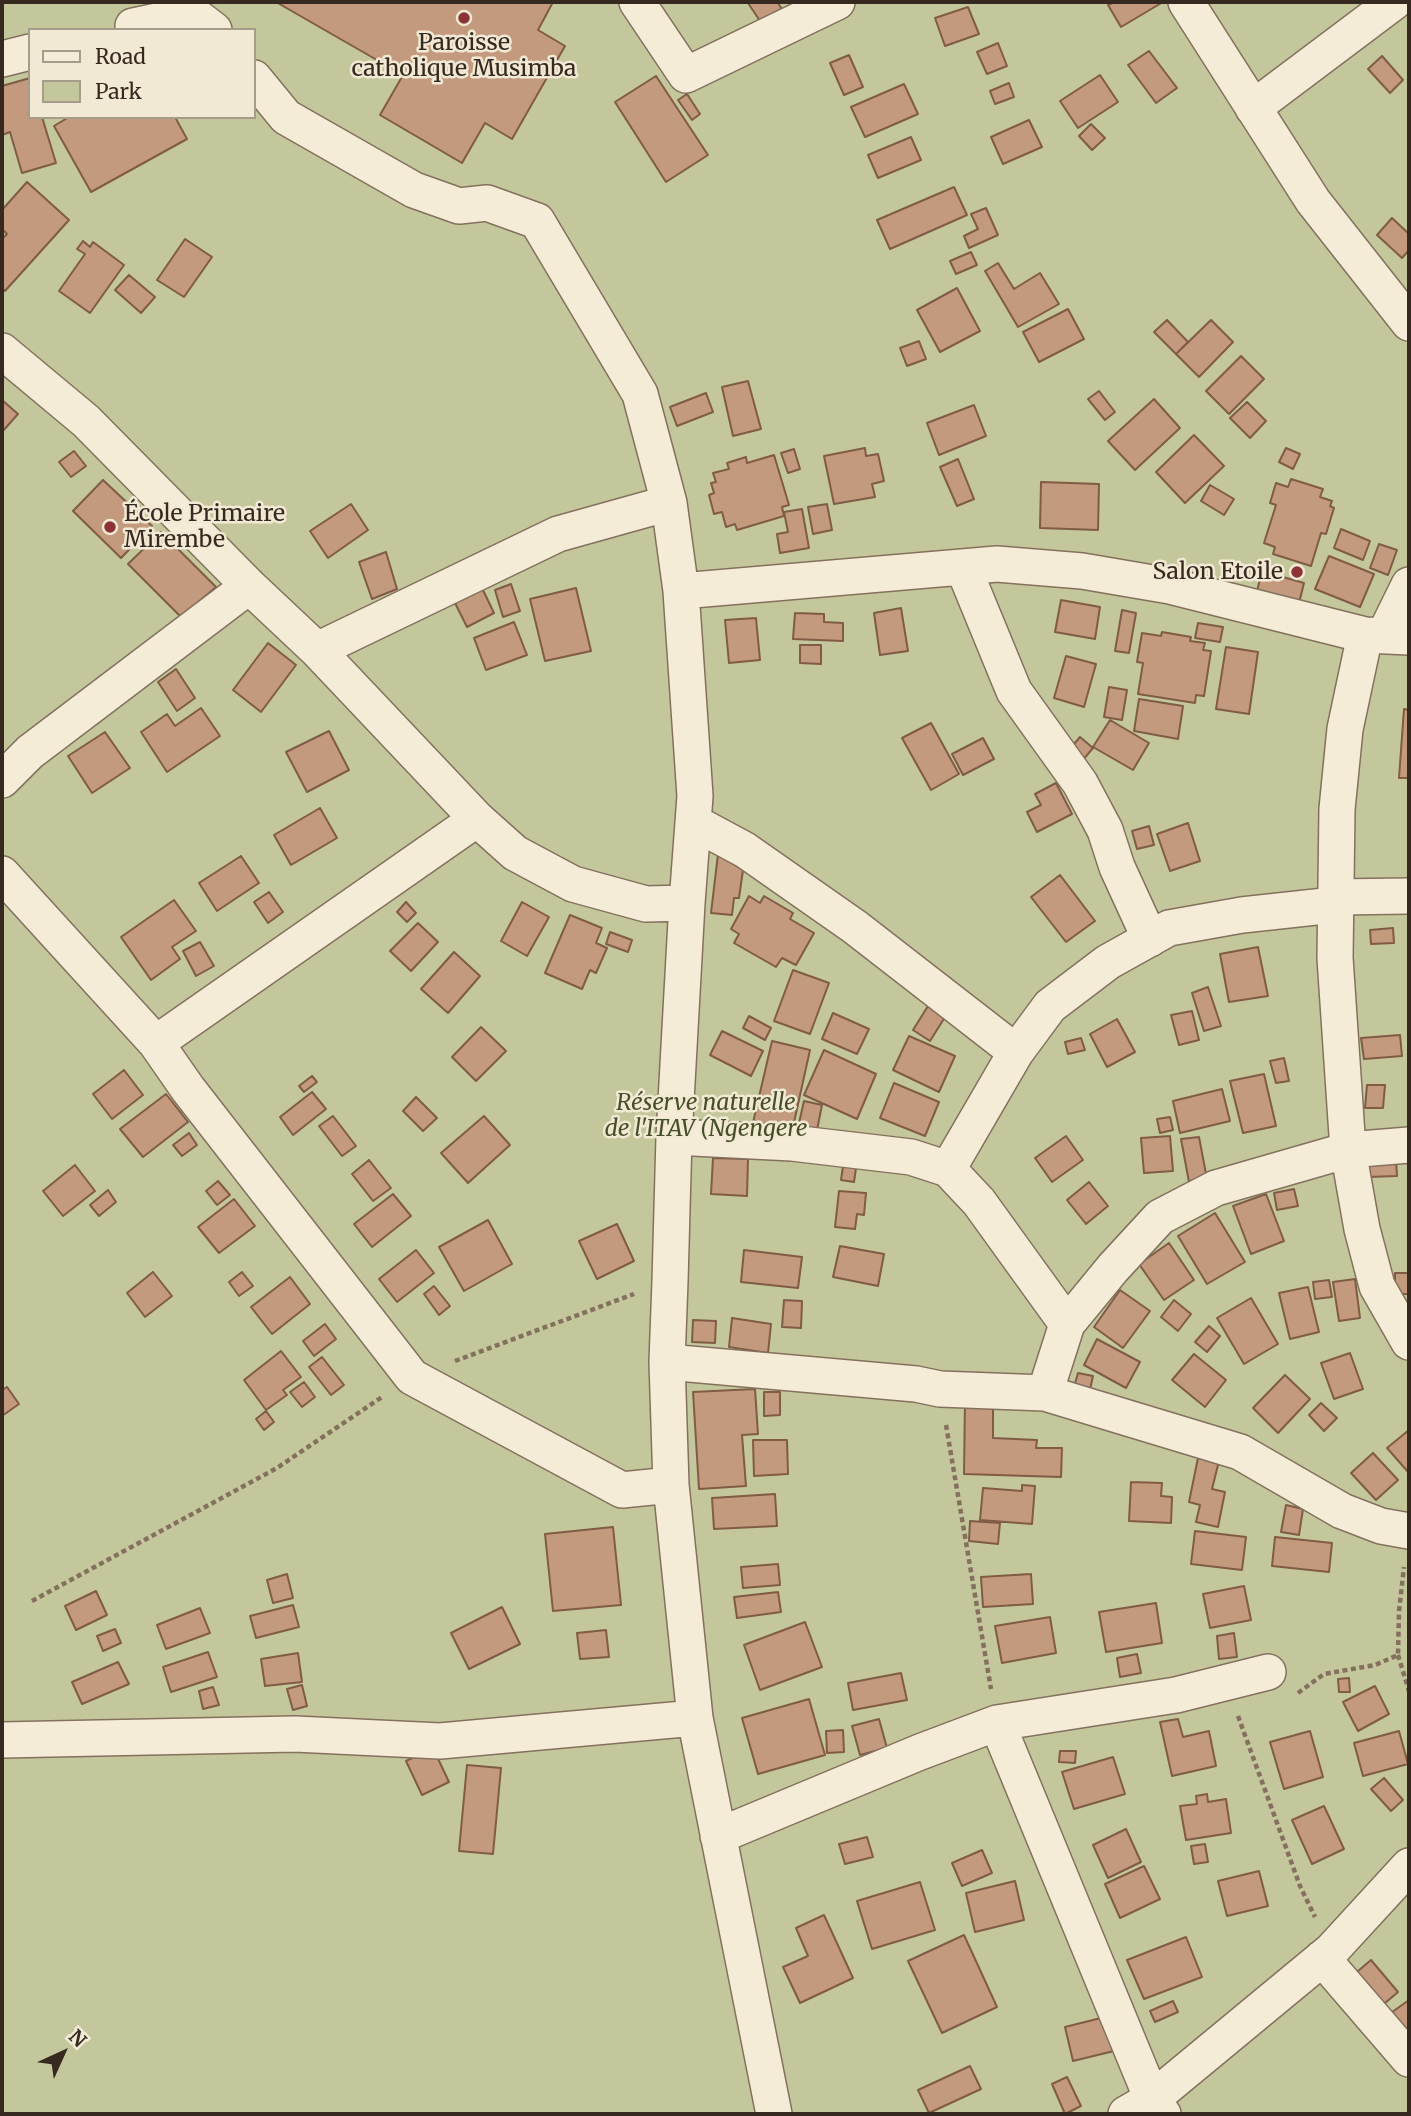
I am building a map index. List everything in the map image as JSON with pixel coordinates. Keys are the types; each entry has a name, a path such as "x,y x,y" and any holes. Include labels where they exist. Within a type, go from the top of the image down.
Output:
{"street":[{"path":"637,2 686,75 838,2"},
{"path":"1186,2 1313,201 1409,323"},
{"path":"1253,108 1398,10"},
{"path":"126,19 185,15 197,17 211,28"},
{"path":"2,59 28,52"},
{"path":"256,80 286,117 414,190 459,206 487,203 537,221 640,394 669,503 681,591 695,796 674,1137 667,1362 671,1485 695,1718 774,2114"},
{"path":"2,351 86,421 249,586 317,650 477,819 515,853 573,884 646,904 687,903"},
{"path":"317,650 558,534 669,503"},
{"path":"681,591 997,564 1107,575 1170,586 1386,636"},
{"path":"963,567 1014,691 1080,783 1105,830 1117,867 1150,939"},
{"path":"1409,585 1345,729 1337,809 1334,901 1348,1150 1362,1229 1377,1286 1409,1342"},
{"path":"2,780 30,752 249,586"},
{"path":"156,1043 477,819"},
{"path":"693,822 745,850 855,927 1016,1052"},
{"path":"2,874 156,1043 188,1089 412,1377 622,1490 671,1485"},
{"path":"948,1169 1016,1052 1049,1006 1108,962 1169,928 1334,901 1409,897"},
{"path":"674,1137 792,1143 911,1157 948,1169 979,1202 1067,1324"},
{"path":"1045,1394 1067,1324 1160,1217 1216,1188 1348,1150 1409,1145"},
{"path":"667,1362 916,1384 940,1389 1045,1394 1240,1452 1342,1511 1381,1526 1409,1531"},
{"path":"718,1836 997,1723 1176,1695 1268,1672"},
{"path":"2,1740 295,1734 440,1741 695,1718"},
{"path":"997,1723 1147,2109 1326,1954 1409,1866"},
{"path":"1326,1954 1409,2059"}],"path":[{"path":"32,1601 277,1468 412,1377 670,1281"},
{"path":"940,1389 997,1723"},
{"path":"1409,1531 1399,1611 1398,1655 1409,1691"},
{"path":"1296,1695 1324,1674 1375,1665 1398,1655"},
{"path":"1225,1683 1326,1954"}],"green space":[{"name":"Réserve naturelle de l'ITAV (Ngengere","path":"2,2 1409,2 1409,2114 2,2114"}],"building":[{"path":"276,2 553,2 538,30 565,46 512,139 485,123 462,163 380,115 403,75"},
{"path":"777,2 785,13 764,27 748,3"},
{"path":"1114,2 1163,2 1121,27 1108,5"},
{"path":"968,7 979,34 945,46 935,18"},
{"path":"998,43 1007,66 987,74 977,52"},
{"path":"1149,51 1177,88 1156,103 1128,65"},
{"path":"849,55 863,87 844,95 830,63"},
{"path":"1382,56 1403,80 1390,93 1368,69"},
{"path":"1100,75 1118,102 1078,128 1060,101"},
{"path":"656,76 708,155 666,182 615,102"},
{"path":"28,79 28,119 43,119 56,163 22,173 10,132 2,135 2,86"},
{"path":"1009,83 1014,97 995,104 990,91"},
{"path":"904,84 918,114 865,137 851,107"},
{"path":"687,94 700,114 692,120 678,100"},
{"path":"66,119 176,119 187,139 91,192 54,126"},
{"path":"1029,120 1042,147 1003,164 991,137"},
{"path":"1091,124 1105,138 1092,150 1079,136"},
{"path":"911,137 921,160 878,178 868,155"},
{"path":"27,182 69,220 5,291 2,288 2,239 7,234 2,229 2,210"},
{"path":"954,187 967,215 890,249 877,220"},
{"path":"986,208 998,235 969,248 964,236 978,229 971,214"},
{"path":"1392,218 1409,234 1409,250 1402,258 1377,235"},
{"path":"185,239 212,257 184,297 157,280"},
{"path":"83,241 90,247 93,242 124,265 90,313 59,291 85,254 77,249"},
{"path":"971,252 977,265 956,274 950,261"},
{"path":"998,263 1014,289 1040,273 1059,304 1018,327 985,271"},
{"path":"129,275 155,297 141,313 115,290"},
{"path":"957,288 980,331 940,352 917,310"},
{"path":"1068,309 1084,339 1039,362 1023,332"},
{"path":"1167,320 1188,342 1176,354 1154,332"},
{"path":"1211,320 1233,342 1199,377 1176,354"},
{"path":"919,341 926,359 907,366 900,348"},
{"path":"1241,356 1264,379 1229,414 1206,391"},
{"path":"748,381 761,429 733,436 722,387"},
{"path":"1099,391 1115,412 1105,420 1088,399"},
{"path":"706,393 713,412 677,426 670,407"},
{"path":"1154,399 1180,428 1135,470 1108,441"},
{"path":"2,400 18,414 2,432"},
{"path":"1247,402 1266,421 1250,438 1230,418"},
{"path":"974,405 986,436 939,455 927,423"},
{"path":"1194,435 1224,466 1185,503 1156,472"},
{"path":"865,448 866,456 878,454 884,481 872,484 875,497 834,504 824,456"},
{"path":"1286,448 1300,454 1293,469 1279,462"},
{"path":"794,449 800,469 788,473 781,453"},
{"path":"74,451 86,466 71,477 59,462"},
{"path":"774,455 789,505 782,507 784,516 737,530 735,524 726,527 722,512 714,514 709,495 714,493 711,483 716,482 713,473 729,469 727,463 746,457 747,463"},
{"path":"958,459 974,499 957,506 940,467"},
{"path":"1291,479 1323,489 1320,497 1332,501 1330,506 1334,508 1326,534 1321,533 1311,566 1273,554 1275,547 1264,543 1276,505 1270,503 1276,483 1288,487"},
{"path":"103,480 152,526 121,558 73,511"},
{"path":"1041,482 1099,484 1098,530 1040,528"},
{"path":"1210,485 1234,499 1224,515 1201,501"},
{"path":"351,504 368,530 328,558 310,531"},
{"path":"827,504 832,530 813,534 808,507"},
{"path":"802,509 809,548 780,553 777,534 788,532 784,512"},
{"path":"1341,529 1370,541 1363,560 1334,548"},
{"path":"161,532 216,587 181,617 128,564"},
{"path":"1379,544 1397,550 1388,575 1370,568"},
{"path":"386,552 397,589 372,599 359,562"},
{"path":"1329,556 1374,574 1360,607 1315,589"},
{"path":"1262,571 1304,583 1299,603 1257,591"},
{"path":"511,584 520,611 503,617 495,590"},
{"path":"482,588 494,613 467,627 454,601"},
{"path":"576,588 591,651 545,661 530,599"},
{"path":"1061,600 1100,607 1095,639 1055,632"},
{"path":"901,608 908,651 880,655 874,613"},
{"path":"1122,610 1136,613 1129,653 1115,651"},
{"path":"795,613 824,614 824,622 843,623 843,641 793,639"},
{"path":"756,618 760,660 729,663 725,620"},
{"path":"514,622 527,655 486,670 474,638"},
{"path":"1198,623 1223,627 1220,642 1195,638"},
{"path":"1162,632 1191,637 1190,641 1205,643 1203,650 1211,651 1204,696 1196,695 1195,703 1138,694 1143,663 1137,662 1142,633 1161,636"},
{"path":"268,643 296,665 261,712 233,690"},
{"path":"800,645 821,645 821,664 800,663"},
{"path":"1226,647 1258,652 1249,714 1216,709"},
{"path":"1066,656 1096,664 1084,707 1054,698"},
{"path":"176,669 195,698 177,711 158,682"},
{"path":"1109,687 1127,690 1122,720 1104,717"},
{"path":"1139,699 1183,706 1178,739 1134,731"},
{"path":"201,708 220,736 167,772 141,732 167,714 175,726"},
{"path":"1404,709 1409,710 1409,778 1399,778"},
{"path":"1110,720 1149,743 1133,770 1093,747"},
{"path":"931,723 959,774 931,790 902,738"},
{"path":"329,731 349,770 307,792 286,752"},
{"path":"105,732 130,768 92,793 68,756"},
{"path":"1080,737 1093,748 1082,761 1069,750"},
{"path":"983,738 994,759 963,775 952,754"},
{"path":"1056,783 1072,814 1037,832 1027,812 1041,805 1035,794"},
{"path":"320,808 337,838 291,865 274,835"},
{"path":"1188,823 1200,861 1170,871 1157,834"},
{"path":"1149,826 1154,845 1137,849 1132,831"},
{"path":"718,854 743,870 739,898 734,898 732,915 711,913"},
{"path":"241,856 259,883 217,911 199,883"},
{"path":"1060,875 1095,921 1066,942 1031,897"},
{"path":"269,892 283,912 268,923 254,902"},
{"path":"749,896 760,903 764,896 793,913 790,919 814,933 796,965 782,958 776,967 734,943 739,934 731,929"},
{"path":"174,900 196,931 172,947 180,959 151,980 121,937"},
{"path":"406,902 416,913 407,922 397,912"},
{"path":"522,902 549,917 527,956 501,941"},
{"path":"570,915 602,928 596,943 607,948 596,973 590,970 582,989 545,973"},
{"path":"418,923 438,942 411,971 390,951"},
{"path":"1393,928 1394,943 1371,944 1370,930"},
{"path":"610,932 632,940 628,952 606,944"},
{"path":"200,942 214,966 196,976 183,951"},
{"path":"1258,947 1268,996 1229,1002 1220,954"},
{"path":"454,952 480,976 448,1013 421,989"},
{"path":"793,970 829,983 810,1034 774,1021"},
{"path":"1208,987 1221,1026 1204,1031 1192,993"},
{"path":"928,1006 945,1017 930,1041 913,1030"},
{"path":"1192,1011 1199,1040 1179,1045 1171,1015"},
{"path":"833,1013 869,1029 857,1054 822,1039"},
{"path":"749,1016 771,1028 765,1040 743,1028"},
{"path":"1117,1019 1135,1052 1107,1067 1090,1034"},
{"path":"481,1027 506,1051 476,1081 452,1057"},
{"path":"722,1031 763,1051 751,1076 710,1055"},
{"path":"1400,1035 1402,1056 1364,1059 1361,1038"},
{"path":"909,1036 955,1056 939,1092 893,1070"},
{"path":"1081,1038 1085,1050 1068,1054 1065,1042"},
{"path":"772,1041 810,1050 791,1136 752,1127"},
{"path":"824,1050 876,1074 857,1119 804,1095"},
{"path":"1284,1058 1289,1081 1276,1083 1270,1061"},
{"path":"124,1070 143,1095 112,1119 93,1094"},
{"path":"1264,1074 1276,1126 1243,1133 1230,1081"},
{"path":"312,1076 317,1082 304,1092 299,1086"},
{"path":"894,1083 939,1102 925,1136 880,1118"},
{"path":"1367,1085 1385,1085 1383,1108 1365,1108"},
{"path":"1222,1089 1230,1121 1180,1133 1173,1101"},
{"path":"312,1092 326,1109 293,1135 280,1117"},
{"path":"166,1094 188,1122 143,1157 120,1129"},
{"path":"416,1097 437,1118 423,1131 403,1111"},
{"path":"804,1101 822,1105 815,1140 796,1136"},
{"path":"333,1116 356,1146 342,1156 319,1126"},
{"path":"484,1116 510,1145 468,1183 441,1153"},
{"path":"1170,1117 1173,1130 1160,1133 1157,1119"},
{"path":"189,1133 197,1145 182,1156 173,1145"},
{"path":"1066,1136 1083,1160 1052,1182 1035,1158"},
{"path":"1170,1136 1173,1171 1144,1173 1141,1138"},
{"path":"1199,1137 1207,1179 1189,1182 1181,1139"},
{"path":"713,1158 748,1159 747,1196 711,1194"},
{"path":"1367,1159 1396,1159 1397,1176 1367,1177"},
{"path":"369,1160 391,1188 373,1201 352,1174"},
{"path":"75,1165 95,1191 63,1216 43,1191"},
{"path":"843,1166 856,1168 854,1182 841,1180"},
{"path":"218,1181 230,1195 217,1205 206,1191"},
{"path":"1089,1182 1108,1206 1086,1224 1067,1200"},
{"path":"1294,1189 1298,1206 1277,1210 1274,1193"},
{"path":"108,1190 116,1202 99,1216 90,1205"},
{"path":"839,1191 866,1193 864,1215 857,1214 855,1229 835,1227"},
{"path":"393,1194 411,1216 372,1247 354,1224"},
{"path":"1266,1194 1284,1241 1251,1254 1233,1206"},
{"path":"234,1199 255,1226 219,1253 198,1227"},
{"path":"1215,1213 1245,1262 1207,1284 1178,1236"},
{"path":"488,1220 512,1264 464,1291 439,1247"},
{"path":"617,1224 634,1261 597,1279 579,1241"},
{"path":"1169,1243 1194,1280 1164,1300 1139,1264"},
{"path":"840,1246 884,1254 878,1286 833,1277"},
{"path":"416,1250 434,1273 397,1302 379,1279"},
{"path":"744,1250 802,1257 798,1288 741,1282"},
{"path":"153,1272 172,1296 145,1317 127,1293"},
{"path":"242,1272 253,1286 239,1296 229,1282"},
{"path":"1395,1273 1409,1273 1409,1294 1395,1294"},
{"path":"290,1277 310,1304 272,1334 251,1307"},
{"path":"1355,1279 1360,1318 1339,1321 1333,1282"},
{"path":"1329,1280 1332,1297 1315,1299 1313,1282"},
{"path":"434,1286 450,1306 439,1315 424,1294"},
{"path":"1308,1287 1319,1332 1290,1339 1279,1293"},
{"path":"1120,1290 1150,1311 1123,1348 1094,1327"},
{"path":"1251,1298 1278,1344 1244,1364 1217,1318"},
{"path":"784,1300 802,1301 801,1328 782,1327"},
{"path":"1174,1300 1191,1314 1178,1331 1161,1317"},
{"path":"732,1318 771,1324 768,1353 729,1347"},
{"path":"693,1320 716,1321 715,1343 692,1342"},
{"path":"325,1324 336,1339 314,1356 303,1341"},
{"path":"1209,1326 1220,1336 1207,1352 1195,1342"},
{"path":"1097,1339 1140,1362 1126,1388 1084,1365"},
{"path":"281,1351 301,1377 283,1390 287,1395 266,1410 244,1380"},
{"path":"1350,1353 1363,1389 1334,1399 1321,1363"},
{"path":"1194,1354 1226,1380 1205,1407 1172,1380"},
{"path":"322,1357 344,1385 331,1395 309,1367"},
{"path":"1078,1373 1093,1376 1089,1394 1073,1390"},
{"path":"1285,1375 1310,1399 1278,1433 1253,1408"},
{"path":"304,1382 315,1397 302,1407 290,1392"},
{"path":"7,1387 19,1404 2,1416 2,1390"},
{"path":"755,1389 758,1434 742,1435 746,1486 699,1489 693,1392"},
{"path":"764,1392 780,1392 780,1415 764,1416"},
{"path":"965,1400 993,1401 993,1438 1037,1440 1036,1448 1062,1448 1061,1477 964,1474"},
{"path":"1321,1403 1337,1418 1324,1431 1309,1415"},
{"path":"266,1411 274,1422 264,1430 256,1419"},
{"path":"1409,1430 1409,1473 1387,1448"},
{"path":"753,1440 787,1440 788,1474 754,1476"},
{"path":"1199,1453 1220,1457 1212,1489 1225,1492 1218,1527 1196,1522 1200,1505 1189,1502"},
{"path":"1373,1453 1398,1480 1376,1500 1351,1473"},
{"path":"1131,1482 1162,1483 1161,1496 1172,1497 1171,1523 1129,1521"},
{"path":"1022,1485 1035,1486 1032,1524 980,1520 983,1488 1022,1491"},
{"path":"775,1494 777,1526 714,1529 712,1498"},
{"path":"1286,1505 1303,1509 1299,1535 1281,1532"},
{"path":"970,1521 1000,1523 998,1544 969,1541"},
{"path":"613,1527 621,1605 553,1611 545,1534"},
{"path":"1195,1531 1246,1537 1242,1570 1191,1564"},
{"path":"1275,1537 1332,1543 1329,1572 1272,1566"},
{"path":"778,1564 780,1585 743,1588 741,1567"},
{"path":"287,1574 293,1598 273,1603 267,1580"},
{"path":"1031,1574 1033,1604 983,1607 981,1577"},
{"path":"1244,1586 1251,1620 1210,1628 1203,1594"},
{"path":"96,1591 107,1615 76,1630 65,1606"},
{"path":"778,1592 781,1612 737,1618 734,1597"},
{"path":"1156,1603 1162,1643 1106,1652 1099,1612"},
{"path":"293,1605 299,1627 256,1638 250,1616"},
{"path":"502,1607 520,1644 469,1669 451,1633"},
{"path":"200,1608 210,1633 166,1649 157,1625"},
{"path":"1050,1617 1056,1653 1002,1663 995,1626"},
{"path":"805,1622 822,1667 760,1690 744,1645"},
{"path":"115,1629 121,1643 103,1651 97,1636"},
{"path":"606,1630 609,1657 580,1659 577,1633"},
{"path":"1234,1633 1237,1657 1219,1659 1217,1636"},
{"path":"208,1652 217,1677 171,1692 163,1667"},
{"path":"298,1653 302,1682 265,1686 261,1659"},
{"path":"1137,1654 1141,1673 1120,1677 1117,1658"},
{"path":"118,1662 129,1684 82,1704 72,1682"},
{"path":"901,1673 907,1700 853,1710 848,1683"},
{"path":"1349,1678 1350,1692 1339,1692 1338,1679"},
{"path":"302,1685 307,1706 293,1710 287,1689"},
{"path":"1375,1686 1389,1714 1358,1731 1343,1702"},
{"path":"213,1687 219,1705 203,1709 199,1691"},
{"path":"809,1699 825,1755 758,1774 742,1718"},
{"path":"879,1719 887,1748 860,1755 852,1726"},
{"path":"1178,1719 1183,1737 1209,1731 1216,1766 1172,1776 1160,1722"},
{"path":"843,1730 844,1752 827,1753 826,1731"},
{"path":"1310,1731 1323,1777 1284,1789 1270,1742"},
{"path":"1399,1731 1408,1764 1363,1776 1354,1743"},
{"path":"433,1748 449,1782 422,1795 406,1761"},
{"path":"1060,1751 1076,1751 1075,1763 1059,1762"},
{"path":"1113,1757 1125,1794 1074,1809 1062,1772"},
{"path":"467,1765 501,1768 493,1854 459,1851"},
{"path":"1384,1778 1403,1800 1391,1811 1371,1789"},
{"path":"1207,1794 1208,1802 1226,1799 1231,1833 1186,1840 1180,1806 1197,1804 1196,1796"},
{"path":"1324,1806 1344,1849 1312,1864 1292,1820"},
{"path":"1126,1829 1141,1862 1108,1878 1093,1845"},
{"path":"867,1837 873,1857 845,1864 839,1844"},
{"path":"1205,1844 1208,1862 1194,1864 1191,1846"},
{"path":"982,1850 992,1873 962,1886 952,1863"},
{"path":"1144,1866 1160,1899 1120,1918 1105,1884"},
{"path":"1259,1871 1268,1906 1227,1916 1218,1881"},
{"path":"1015,1881 1024,1920 975,1932 966,1893"},
{"path":"920,1882 935,1930 872,1949 857,1901"},
{"path":"824,1915 853,1978 800,2003 783,1967 808,1956 796,1928"},
{"path":"964,1935 997,2007 942,2033 908,1961"},
{"path":"1186,1937 1202,1977 1144,1999 1127,1960"},
{"path":"1371,1960 1398,1992 1378,2009 1351,1977"},
{"path":"1409,2000 1409,2045 1388,2015"},
{"path":"1173,2001 1178,2012 1155,2022 1150,2011"},
{"path":"1105,2017 1114,2051 1073,2061 1065,2027"},
{"path":"970,2066 981,2089 929,2113 918,2090"},
{"path":"1067,2077 1081,2106 1065,2114 1052,2084"}],"place":[{"name":"Paroisse catholique Musimba","path":"464,18"},
{"name":"École Primaire Mirembe","path":"110,527"},
{"name":"Salon Etoile","path":"1297,572"}]}
